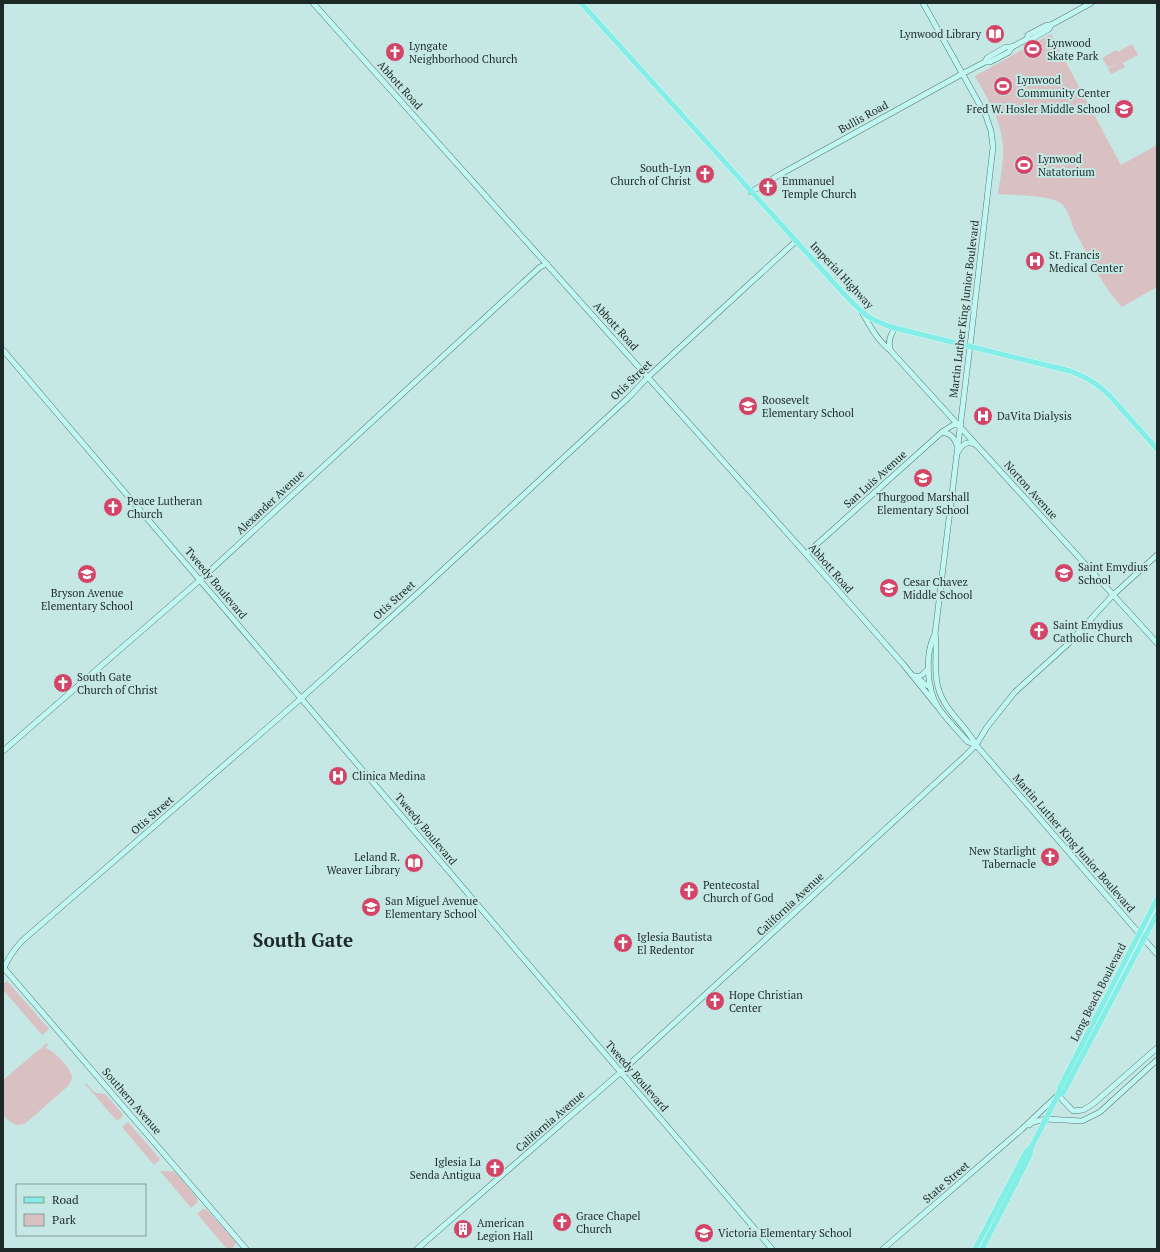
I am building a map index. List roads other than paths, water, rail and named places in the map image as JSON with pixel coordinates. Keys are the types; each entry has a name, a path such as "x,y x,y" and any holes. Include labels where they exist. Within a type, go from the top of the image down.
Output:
{"main road":[{"name":"Abbott Road","path":"313,3 806,554 903,664 937,706"},
{"name":"Imperial Highway","path":"581,3 796,241 862,312 872,320 895,328 1070,371 1088,378 1109,395 1157,449"},
{"name":"Martin Luther King Junior Boulevard","path":"922,3 986,116 991,131 993,147 970,346 934,634 931,642 928,669 930,687 937,706 968,742 976,744"},
{"name":"Bullis Road","path":"752,192 859,130 962,74 1009,52 1012,47 1027,38 1030,40 1049,29 1051,25 1091,3"},
{"name":"Otis Street","path":"3,968 13,950 23,940 301,698 418,593 628,398 648,377 796,241"},
{"name":"Alexander Avenue","path":"3,751 200,580 540,267 547,264"},
{"name":"Norton Avenue","path":"862,312 872,330 884,345 984,451 1157,643"},
{"path":"890,350 888,343 889,338 895,328"},
{"name":"Tweedy Boulevard","path":"3,350 772,1249"},
{"name":"San Luis Avenue","path":"806,554 942,432 953,425 960,425"},
{"path":"942,432 952,436 955,439 957,446"},
{"path":"956,457 962,446 967,442 972,442 984,451"},
{"name":"California Avenue","path":"417,1249 621,1072 966,756 1015,692 1068,644 1113,595 1157,555"},
{"name":"Martin Luther King Junior Boulevard","path":"934,634 936,644 936,679 943,702 948,710 1157,954"},
{"name":"Abbott Road","path":"903,664 916,677 930,687 938,688"},
{"path":"916,677 922,675 928,669"},
{"name":"Long Beach Boulevard","path":"982,1249 1030,1155 1031,1148 1058,1095 1059,1088 1157,899"},
{"name":"Long Beach Boulevard","path":"1058,1095 1062,1093 1157,914"},
{"name":"Southern Avenue","path":"3,968 246,1249"},
{"path":"1058,1095 1073,1111 1083,1110 1093,1104 1157,1048"},
{"name":"State Street","path":"1022,1129 1033,1122 1046,1119 1082,1121 1090,1118 1100,1112 1157,1060"},
{"name":"State Street","path":"882,1249 1022,1129 1058,1095"},
{"name":"Long Beach Boulevard","path":"976,1249 1026,1152 1031,1148"}],"place":[{"name":"Lynwood Library","path":"995,34"},
{"name":"Lynwood Skate Park","path":"1033,49"},
{"name":"Lyngate Neighborhood Church","path":"395,52"},
{"name":"Lynwood Community Center","path":"1003,86"},
{"name":"Fred W. Hosler Middle School","path":"1124,109"},
{"name":"Lynwood Natatorium","path":"1024,165"},
{"name":"South-Lyn Church of Christ","path":"705,174"},
{"name":"Emmanuel Temple Church","path":"768,187"},
{"name":"St. Francis Medical Center","path":"1035,261"},
{"name":"Roosevelt Elementary School","path":"748,406"},
{"name":"DaVita Dialysis","path":"983,416"},
{"name":"Thurgood Marshall Elementary School","path":"923,478"},
{"name":"Peace Lutheran Church","path":"113,507"},
{"name":"Saint Emydius School","path":"1064,573"},
{"name":"Bryson Avenue Elementary School","path":"87,574"},
{"name":"Cesar Chavez Middle School","path":"889,588"},
{"name":"Saint Emydius Catholic Church","path":"1039,631"},
{"name":"South Gate Church of Christ","path":"63,683"},
{"name":"Clinica Medina","path":"338,776"},
{"name":"New Starlight Tabernacle","path":"1050,857"},
{"name":"Leland R. Weaver Library","path":"414,863"},
{"name":"Pentecostal Church of God","path":"689,891"},
{"name":"San Miguel Avenue Elementary School","path":"371,907"},
{"name":"Iglesia Bautista El Redentor","path":"623,943"},
{"name":"Hope Christian Center","path":"715,1001"},
{"name":"Iglesia La Senda Antigua","path":"495,1168"},
{"name":"Grace Chapel Church","path":"562,1222"},
{"name":"American Legion Hall","path":"463,1229"},
{"name":"Victoria Elementary School","path":"704,1233"}],"district":[{"name":"South Gate","path":"303,940"}]}
